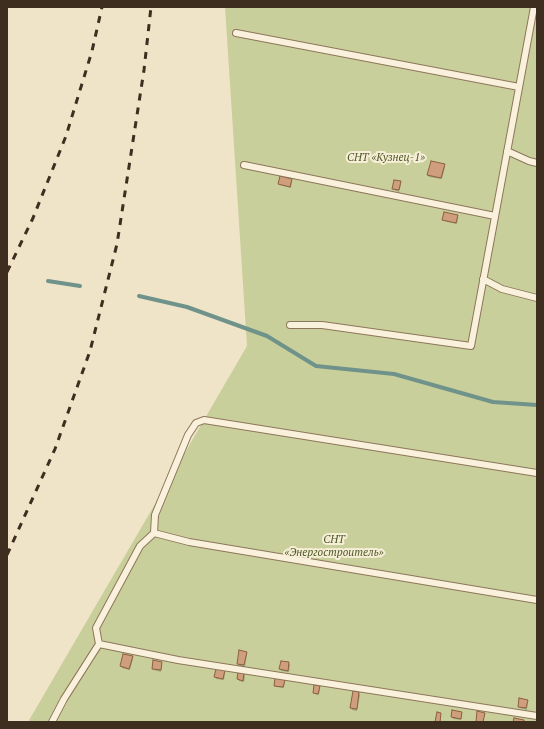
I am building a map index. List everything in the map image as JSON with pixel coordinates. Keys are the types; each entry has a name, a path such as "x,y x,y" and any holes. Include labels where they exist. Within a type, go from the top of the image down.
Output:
{"lane":[{"path":"290,325 322,325 471,346 534,7"},
{"path":"530,27 537,29"},
{"path":"236,33 519,87"},
{"path":"507,151 537,163"},
{"path":"244,165 494,216"},
{"path":"483,279 502,289 537,298"},
{"path":"52,722 64,699 99,644 96,628 140,546 154,533 154,516 188,435 196,423 204,420 537,473"},
{"path":"154,533 189,542 537,600"},
{"path":"99,644 178,660 537,716"}],"green space":[{"path":"225,7 537,7 537,722 28,722 247,346"}],"building":[{"path":"431,161 445,164 441,178 427,175"},
{"path":"280,176 292,179 290,187 278,184"},
{"path":"394,180 401,181 399,190 392,189"},
{"path":"444,212 458,215 456,223 442,220"},
{"path":"239,650 247,652 244,665 237,664"},
{"path":"123,654 133,656 129,669 120,666"},
{"path":"153,660 162,662 161,670 152,669"},
{"path":"281,661 289,662 288,671 279,669"},
{"path":"216,669 225,670 223,679 214,677"},
{"path":"238,672 244,673 243,681 237,679"},
{"path":"275,678 285,680 283,687 274,686"},
{"path":"314,685 320,686 318,694 313,693"},
{"path":"353,691 359,692 357,709 350,708"},
{"path":"519,698 528,700 526,708 518,707"},
{"path":"452,710 462,712 461,719 451,717"},
{"path":"477,711 485,713 483,722 476,722"},
{"path":"437,712 441,713 440,722 435,722"},
{"path":"514,718 524,720 524,722 513,722"}],"waterway":[{"path":"48,281 80,286"},
{"path":"139,296 187,307 267,336 316,366 394,374 493,402 537,405"}],"railway":[{"path":"7,272 33,218 66,136 92,51 102,7"},
{"path":"7,555 55,449 90,351 117,244 144,70 151,7"}],"park label":[{"name":"СНТ «Кузнец-1»","path":"386,158"},
{"name":"СНТ «Энергостроитель»","path":"334,546"}]}
